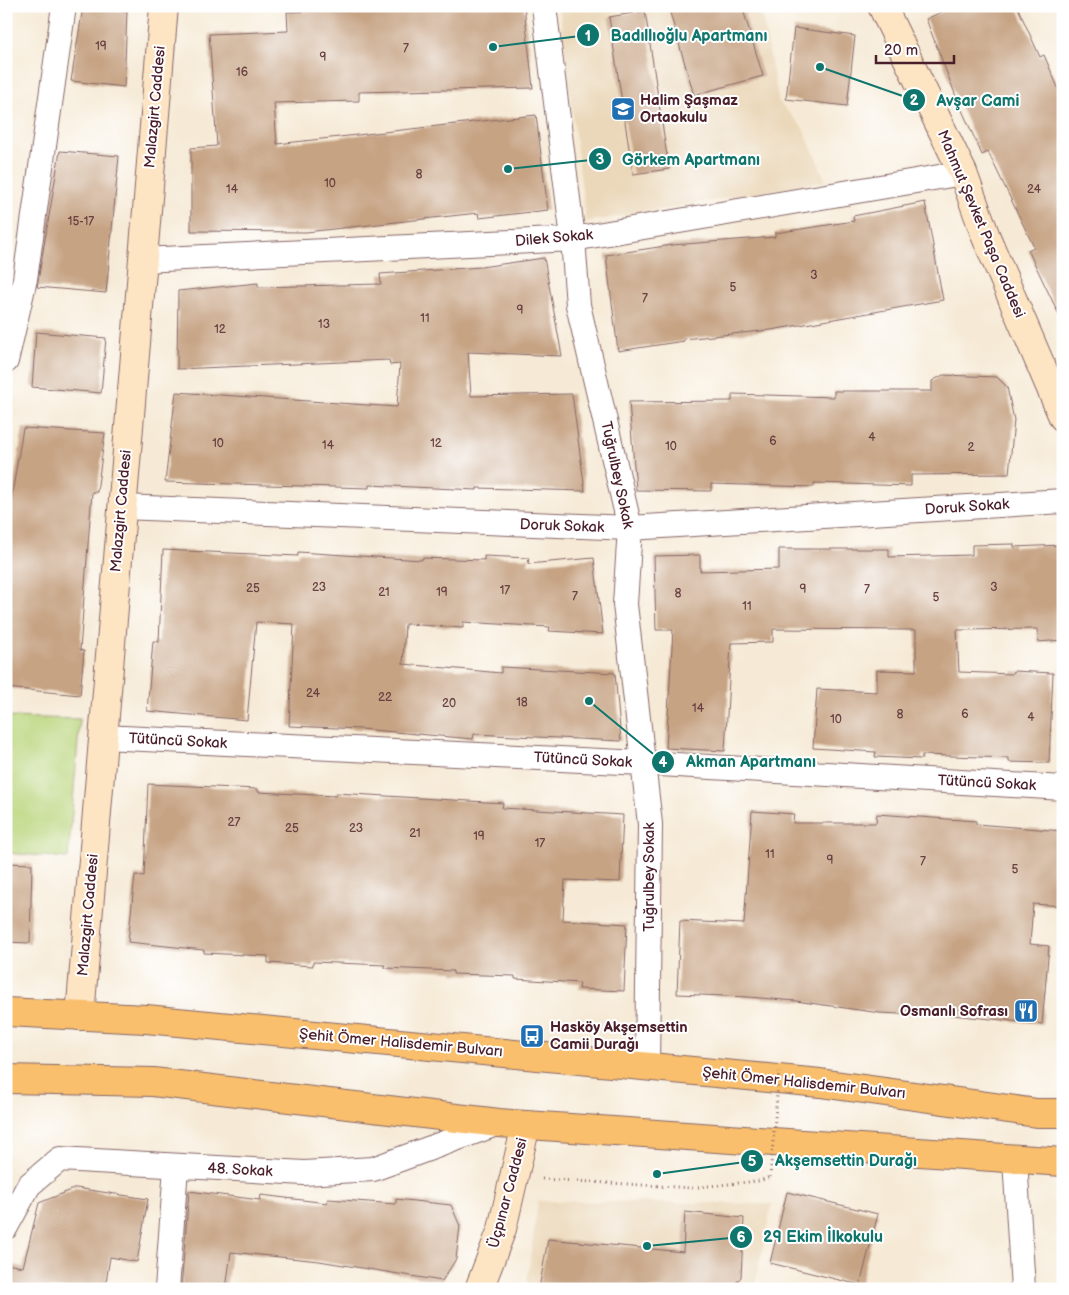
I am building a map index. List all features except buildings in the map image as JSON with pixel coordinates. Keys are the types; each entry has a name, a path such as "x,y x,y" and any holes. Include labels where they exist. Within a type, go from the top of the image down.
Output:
{"highway":[{"name":"Şehit Ömer Halisdemir Bulvarı","path":"6,1012 146,1018 820,1083 1036,1113 1063,1113"},
{"path":"6,1079 153,1082 512,1124 1063,1162"}],"street":[{"path":"6,361 16,278 64,6"},
{"name":"Malazgirt Caddesi","path":"80,1016 164,6"},
{"name":"Tuğrulbey Sokak","path":"544,6 573,239 578,304 630,528 625,604 650,824 647,1067"},
{"name":"Mahmut Şevket Paşa Caddesi","path":"882,6 962,174 986,237 1063,417"},
{"name":"Dilek Sokak","path":"142,260 573,239 962,174"},
{"name":"Doruk Sokak","path":"122,507 630,528 1063,501"},
{"name":"Tütüncü Sokak","path":"103,737 643,763 1063,788"},
{"name":"48. Sokak","path":"6,1227 29,1185 60,1159 304,1174 373,1169 512,1124"},
{"name":"Üçpınar Caddesi","path":"479,1289 502,1229 514,1177 512,1124"},
{"path":"1014,1159 1023,1289"},
{"path":"167,1289 176,1167"}],"path":[{"path":"514,1177 695,1188 759,1181 770,1177 779,1072"}],"shaded area":[{"name":"Halim Şaşmaz Ortaokulu","path":"559,6 760,6 779,102 803,128 826,181 586,222"},
{"path":"538,1201 772,1204 754,1289 526,1289"}],"green space":[{"path":"6,717 80,719 68,858 6,853"}],"place":[{"name":"Badıllıoğlu Apartmanı","path":"493,47"},
{"name":"Avşar Cami","path":"820,67"},
{"name":"Halim Şaşmaz Ortaokulu","path":"623,109"},
{"name":"Görkem Apartmanı","path":"508,169"},
{"name":"Akman Apartmanı","path":"589,701"},
{"name":"Osmanlı Sofrası","path":"1026,1011"},
{"name":"Hasköy Akşemsettin Camii Durağı","path":"532,1036"},
{"name":"Akşemsettin Durağı","path":"657,1174"},
{"name":"29 Ekim İlkokulu","path":"647,1246"}]}
